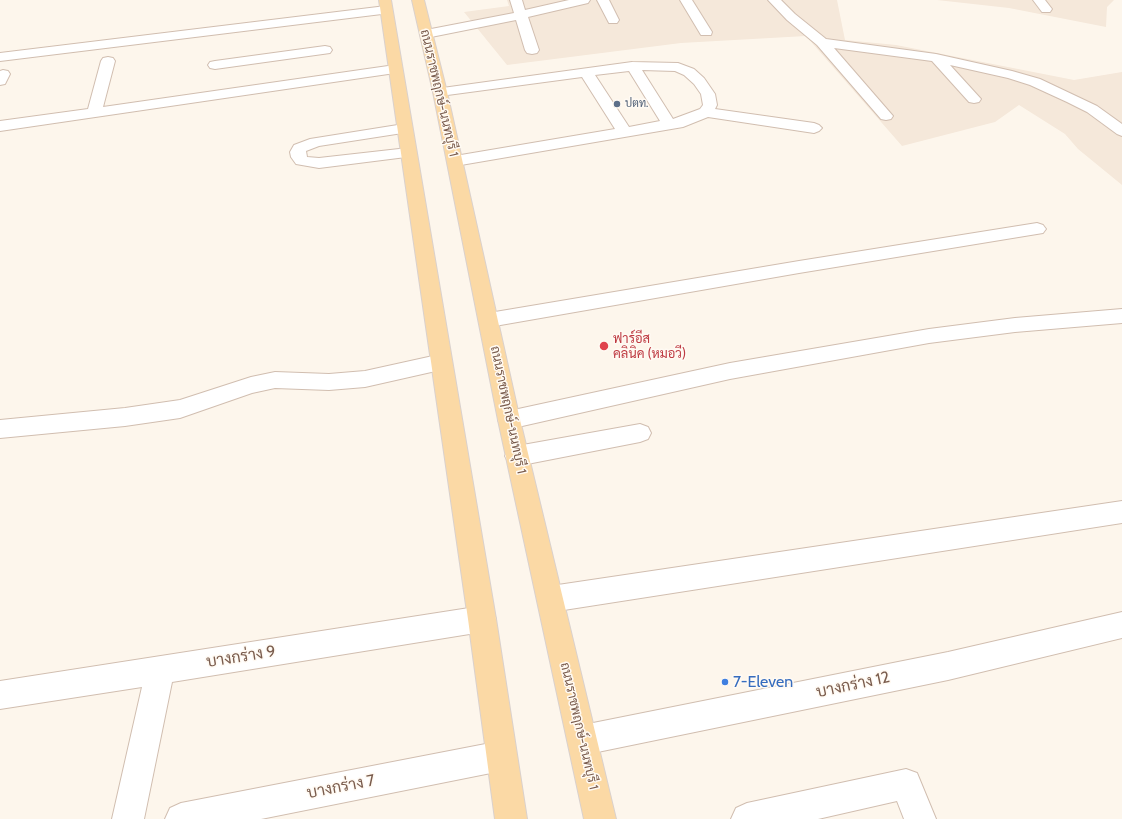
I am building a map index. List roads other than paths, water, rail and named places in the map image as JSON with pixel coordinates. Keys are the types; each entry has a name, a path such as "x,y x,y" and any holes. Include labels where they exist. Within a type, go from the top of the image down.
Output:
{"main road":[{"name":"ถนนราชพฤกษ์-นนทบุรี 1","path":"418,0 440,92 509,420 600,819"},
{"path":"386,5 404,129 482,619 511,819"}],"street":[{"path":"516,0 532,50"},
{"path":"426,34 521,16 584,0"},
{"path":"603,0 613,20"},
{"path":"686,0 706,32"},
{"path":"774,0 791,17 822,42 886,116"},
{"path":"0,57 386,5"},
{"path":"822,42 936,58 1012,75 1035,82 1092,109 1122,131"},
{"path":"214,96 215,49"},
{"path":"214,65 325,50"},
{"path":"936,58 974,99"},
{"path":"94,113 108,61"},
{"path":"440,92 632,66 678,67 688,72 699,81 708,94 710,105 706,112"},
{"path":"632,66 669,124"},
{"path":"0,126 395,70"},
{"path":"586,72 625,132"},
{"path":"454,160 683,122 706,112 814,128"},
{"path":"404,129 316,142 300,148 298,152 299,157 302,160 319,163 408,153"},
{"path":"489,320 799,267 1037,229"},
{"path":"509,420 730,371 929,336 1015,325 1122,316"},
{"path":"0,429 125,417 180,409 251,384 275,380 329,382 365,379 442,362"},
{"path":"517,456 640,433"},
{"path":"551,599 1122,512"},
{"name":"บางกร่าง 9","path":"0,695 482,619"},
{"name":"บางกร่าง 12","path":"583,740 948,666 1122,625"},
{"path":"128,819 160,670"},
{"name":"บางกร่าง 7","path":"181,819 501,756"},
{"path":"747,819 906,784 920,819"}],"place":[{"name":"ปตท.","path":"617,104"},
{"name":"ฟาร์อีส คลินิค (หมอวี)","path":"604,346"},
{"name":"7-Eleven","path":"725,682"}]}
